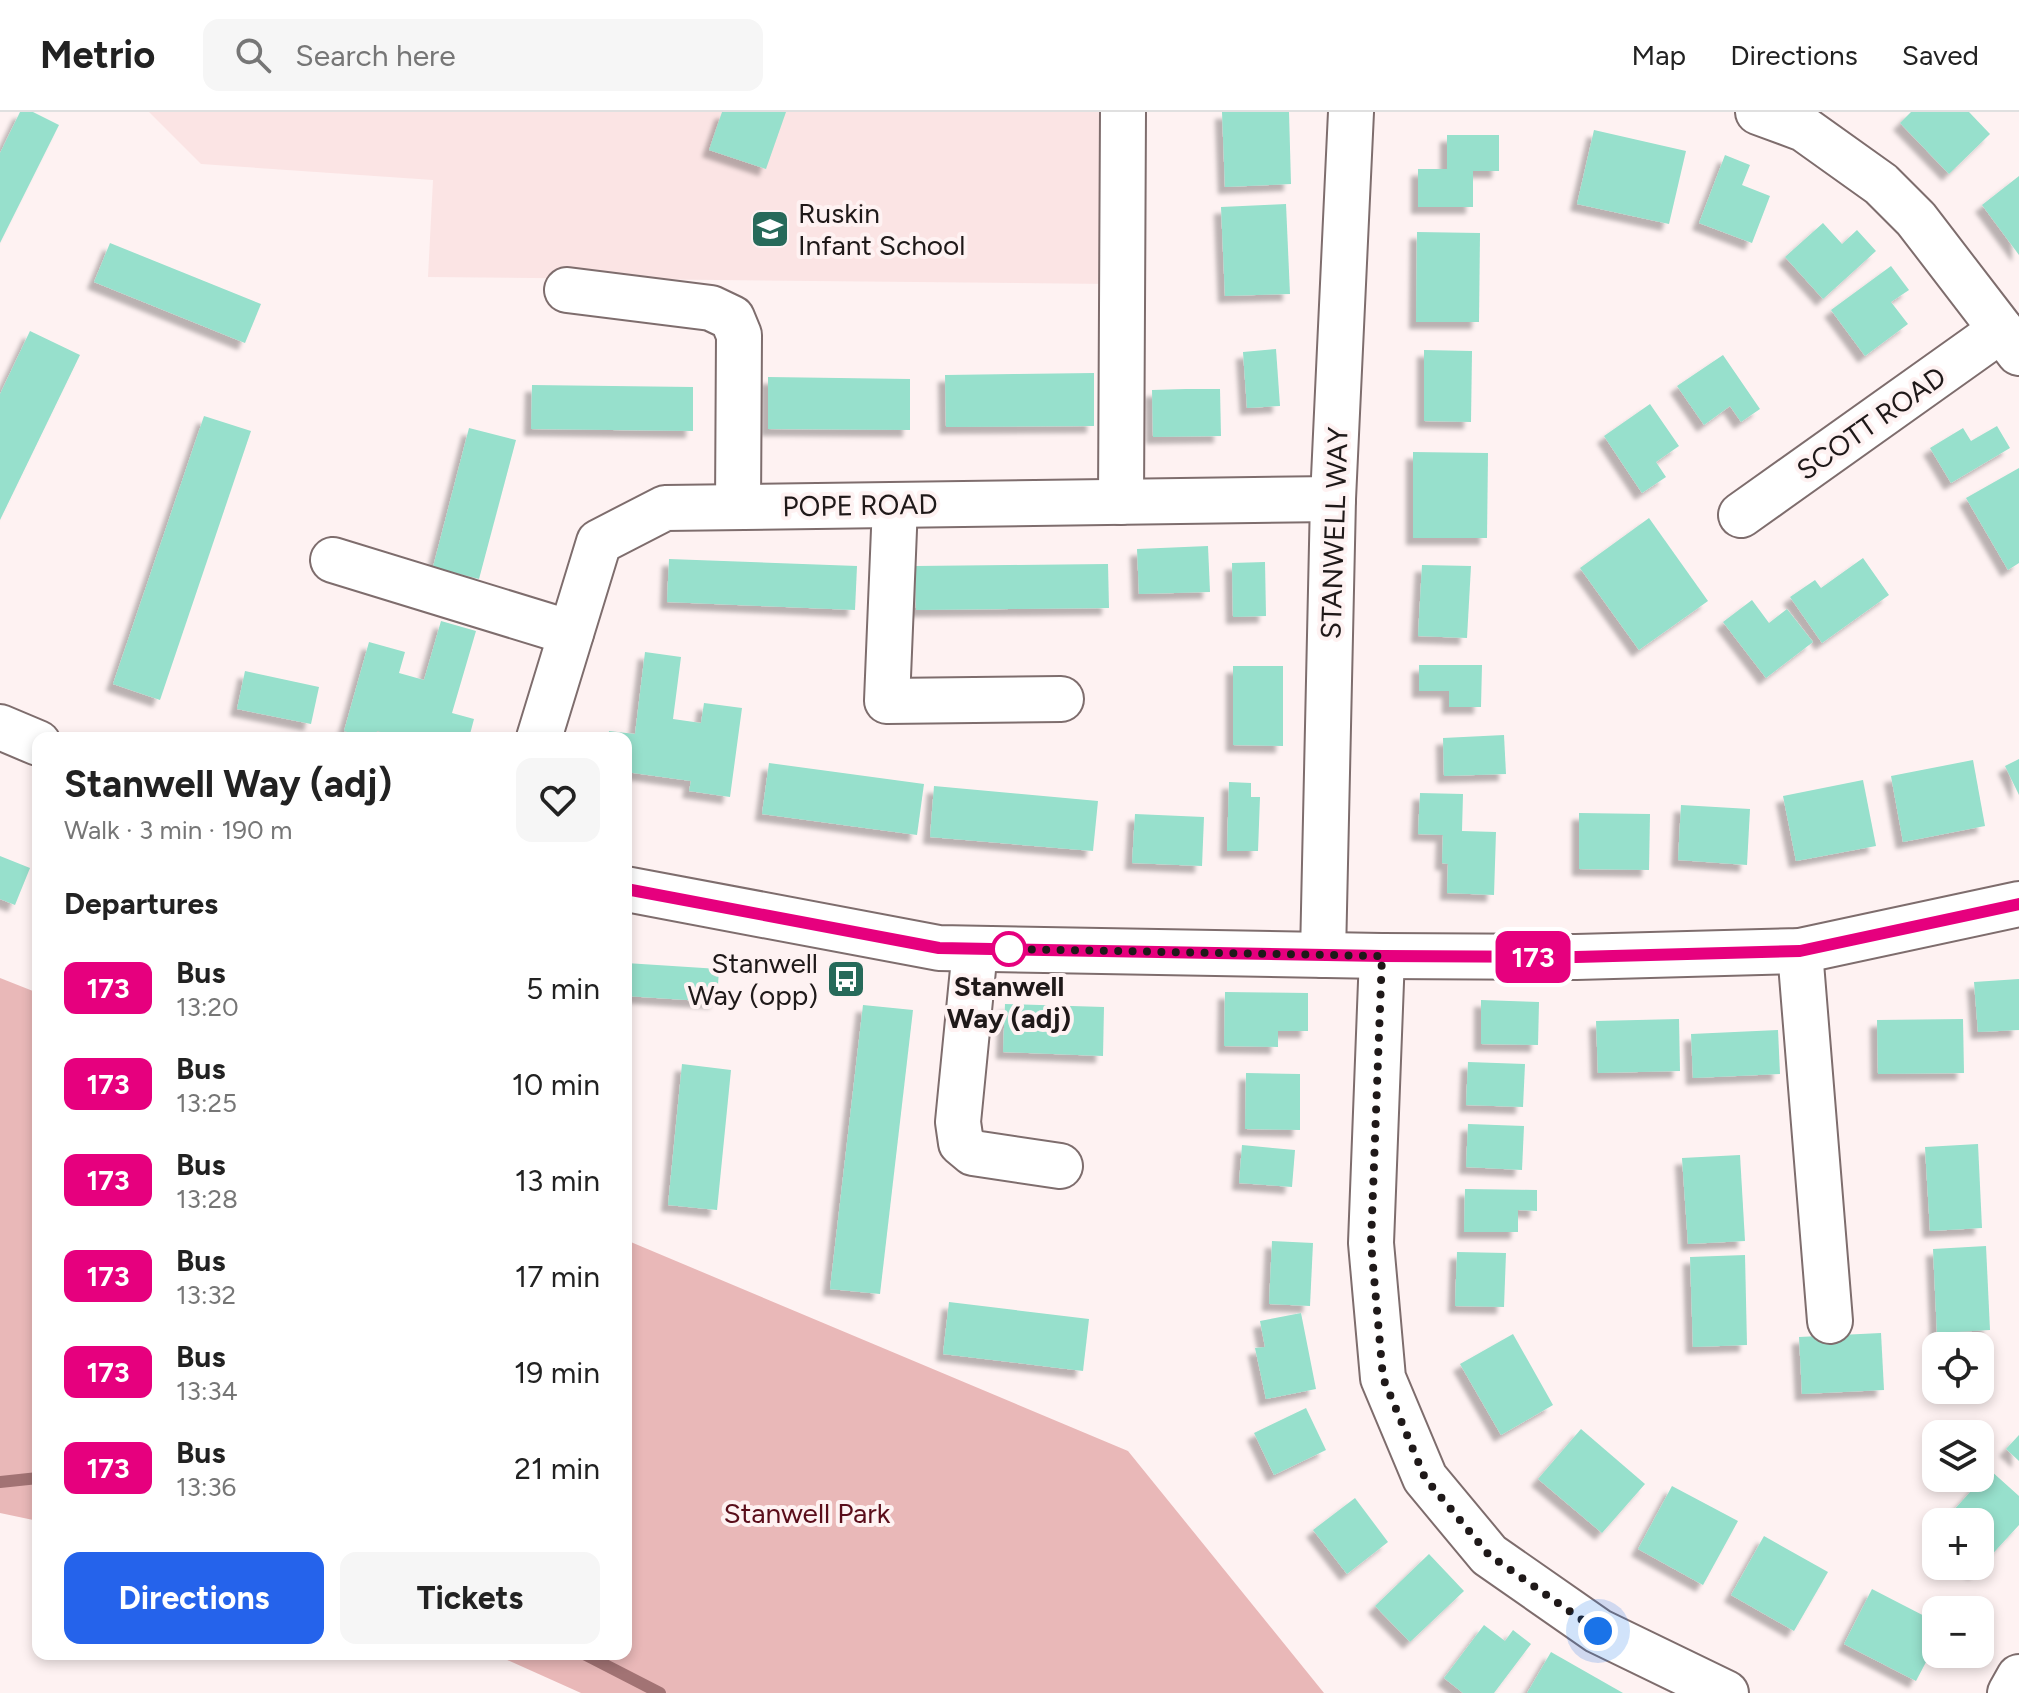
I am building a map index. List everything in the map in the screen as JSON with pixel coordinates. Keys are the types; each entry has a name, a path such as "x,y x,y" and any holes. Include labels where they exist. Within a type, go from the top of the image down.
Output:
{"street":[{"path":"1121,502 1123,112"},
{"name":"STANWELL WAY","path":"1323,955 1333,499 1351,112"},
{"name":"SCOTT ROAD","path":"1741,515 2010,342 1916,219 1881,184 1804,129 1758,112"},
{"path":"567,290 711,308 732,318 739,335 738,507"},
{"name":"POPE ROAD","path":"541,732 599,542 665,508 1333,499"},
{"path":"895,505 887,701 1061,699"},
{"path":"333,560 571,633"},
{"path":"0,727 32,740"},
{"path":"632,890 939,948 1382,956 1576,957 1800,951 2019,904"},
{"path":"975,949 958,1122 961,1143 973,1153 1060,1166"},
{"path":"1800,951 1830,1321"},
{"path":"1382,956 1371,1243 1383,1378 1425,1478 1489,1555 1598,1631 1726,1693"},
{"path":"2010,1693 2019,1677"}],"shaded area":[{"name":"Ruskin Infant School","path":"149,112 1106,112 1110,284 428,277 433,180 201,164"}],"green space":[{"path":"0,978 32,991 32,1520 0,1513"},
{"name":"Stanwell Park","path":"632,1243 1128,1451 1324,1693 581,1693 507,1660 632,1660"}],"building":[{"path":"20,112 33,112 59,125 0,243 0,153"},
{"path":"722,112 786,112 766,169 709,150"},
{"path":"1222,112 1289,112 1291,184 1225,187"},
{"path":"1911,112 1969,112 1990,134 1949,174 1900,123"},
{"path":"1594,130 1686,151 1669,224 1577,204"},
{"path":"1447,135 1499,135 1499,171 1473,171 1473,207 1418,207 1418,169 1447,169"},
{"path":"1725,155 1750,165 1742,185 1770,196 1752,243 1699,223"},
{"path":"2019,176 2019,255 1982,205"},
{"path":"1286,204 1290,294 1225,296 1221,207"},
{"path":"1823,223 1842,244 1857,230 1876,251 1823,299 1785,257"},
{"path":"1417,232 1480,233 1479,322 1416,322"},
{"path":"110,243 261,304 245,343 94,282"},
{"path":"1891,266 1909,290 1891,302 1908,324 1865,356 1831,310"},
{"path":"30,331 80,355 0,520 0,394"},
{"path":"1276,349 1280,406 1247,408 1243,352"},
{"path":"1424,350 1472,351 1471,422 1424,421"},
{"path":"1723,355 1760,409 1741,422 1730,406 1704,425 1677,386"},
{"path":"1094,373 1094,426 946,427 945,375"},
{"path":"768,377 910,379 910,430 768,429"},
{"path":"532,385 693,387 693,431 531,429"},
{"path":"1220,389 1221,436 1153,437 1152,390"},
{"path":"1650,404 1679,446 1656,462 1666,477 1642,493 1604,436"},
{"path":"204,416 251,431 160,700 113,684"},
{"path":"1997,426 2010,448 1951,483 1930,448 1963,428 1971,441"},
{"path":"469,428 516,440 479,579 433,567"},
{"path":"1413,452 1488,453 1487,538 1413,538"},
{"path":"2019,468 2019,563 2008,570 1966,498"},
{"path":"1649,518 1708,601 1639,650 1580,568"},
{"path":"1208,546 1210,592 1139,594 1137,549"},
{"path":"1863,558 1889,595 1822,643 1790,597 1815,580 1821,588"},
{"path":"669,559 857,566 855,610 667,602"},
{"path":"1265,562 1266,616 1233,617 1232,563"},
{"path":"1108,564 1109,608 916,610 915,566"},
{"path":"1422,565 1471,566 1467,638 1418,636"},
{"path":"1752,600 1769,623 1787,609 1813,642 1766,678 1723,622"},
{"path":"441,621 476,631 452,713 474,719 471,732 344,731 369,642 405,652 399,673 424,680"},
{"path":"645,652 681,657 673,719 701,723 704,703 742,708 730,797 689,791 691,781 632,773 632,734 635,734"},
{"path":"1419,665 1482,665 1481,707 1449,707 1449,691 1419,691"},
{"path":"1233,666 1283,666 1283,746 1233,745"},
{"path":"245,671 319,687 311,724 237,709"},
{"path":"1504,735 1506,774 1444,776 1443,738"},
{"path":"2019,759 2019,795 2005,766"},
{"path":"1973,760 1985,826 1903,842 1891,776"},
{"path":"769,763 924,784 917,835 762,814"},
{"path":"1863,780 1876,846 1796,861 1783,796"},
{"path":"1229,782 1251,783 1251,797 1260,797 1258,851 1227,851"},
{"path":"934,786 1098,801 1093,851 930,837"},
{"path":"1420,793 1463,794 1462,831 1496,832 1494,895 1447,893 1448,864 1442,863 1443,835 1418,834"},
{"path":"1681,805 1750,809 1747,865 1678,860"},
{"path":"1579,813 1650,814 1649,870 1579,869"},
{"path":"1135,814 1204,817 1202,866 1132,863"},
{"path":"0,856 30,868 15,905 0,899"},
{"path":"632,963 719,969 717,1002 632,996"},
{"path":"2019,979 2019,1030 1978,1032 1974,982"},
{"path":"1225,992 1308,993 1308,1031 1278,1031 1278,1047 1224,1046"},
{"path":"1481,1000 1539,1002 1538,1045 1481,1044"},
{"path":"1005,1004 1104,1007 1103,1056 1003,1052"},
{"path":"863,1005 913,1010 880,1294 830,1289"},
{"path":"1679,1019 1680,1071 1598,1073 1596,1021"},
{"path":"1963,1019 1964,1073 1878,1074 1877,1020"},
{"path":"1778,1030 1780,1074 1693,1078 1691,1034"},
{"path":"1468,1062 1525,1064 1523,1107 1466,1105"},
{"path":"682,1064 731,1070 717,1210 668,1205"},
{"path":"1246,1073 1300,1074 1300,1130 1245,1129"},
{"path":"1468,1124 1524,1126 1522,1170 1466,1167"},
{"path":"1978,1144 1982,1228 1930,1231 1925,1147"},
{"path":"1242,1145 1295,1150 1292,1187 1239,1183"},
{"path":"1740,1155 1745,1241 1688,1244 1682,1158"},
{"path":"1465,1189 1537,1190 1537,1211 1518,1210 1518,1232 1464,1232"},
{"path":"1272,1241 1313,1243 1310,1306 1269,1304"},
{"path":"1986,1246 1990,1330 1937,1332 1933,1249"},
{"path":"1457,1252 1506,1253 1504,1307 1455,1306"},
{"path":"1745,1255 1747,1345 1693,1347 1690,1257"},
{"path":"949,1302 1089,1319 1083,1371 943,1354"},
{"path":"1301,1313 1316,1389 1266,1399 1255,1348 1265,1347 1260,1321"},
{"path":"1881,1333 1884,1390 1802,1394 1799,1337"},
{"path":"1513,1334 1553,1405 1501,1435 1460,1364"},
{"path":"1306,1408 1326,1450 1274,1475 1254,1433"},
{"path":"1581,1429 1645,1484 1602,1533 1538,1479"},
{"path":"2019,1435 2019,1461 2006,1449"},
{"path":"1994,1474 2019,1496 2019,1525 1994,1552 1994,1508 1956,1508 1970,1492 1994,1492"},
{"path":"1672,1486 1738,1521 1703,1585 1638,1549"},
{"path":"1355,1498 1388,1542 1347,1574 1313,1530"},
{"path":"1764,1536 1828,1572 1794,1631 1731,1595"},
{"path":"1429,1554 1464,1591 1410,1642 1375,1606"},
{"path":"1872,1589 1922,1615 1923,1668 1916,1681 1844,1644"},
{"path":"1484,1625 1505,1641 1513,1630 1531,1644 1494,1693 1463,1693 1444,1678"},
{"path":"1551,1652 1623,1693 1527,1693"}],"waterway":[{"path":"0,1482 32,1479"},
{"path":"596,1660 660,1693"}],"bus line":[{"name":"173","path":"632,890 939,948 1382,956 1576,957 1800,951 2019,904"}],"place":[{"name":"Ruskin Infant School","path":"770,229"},
{"name":"Stanwell Way (adj)","path":"1009,949"},
{"name":"Stanwell Way (opp)","path":"846,979"}],"route":[{"path":"1009,949 1006,949 1382,956 1371,1243 1383,1378 1425,1478 1489,1555 1598,1631"}]}
